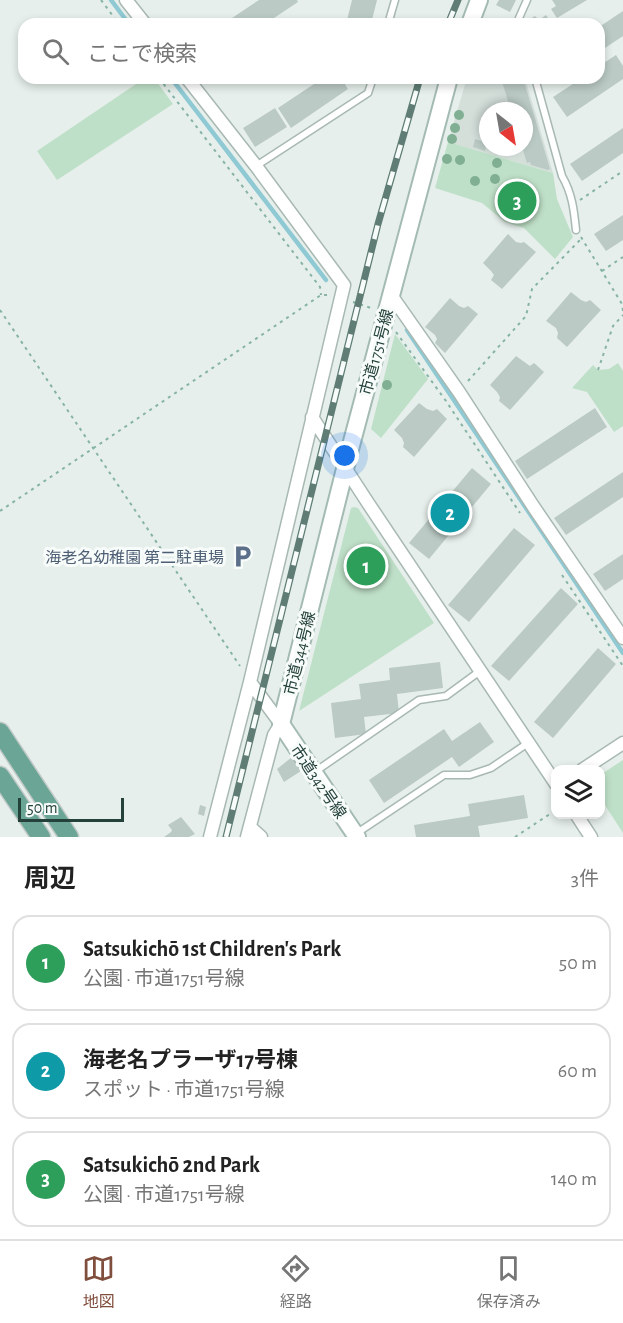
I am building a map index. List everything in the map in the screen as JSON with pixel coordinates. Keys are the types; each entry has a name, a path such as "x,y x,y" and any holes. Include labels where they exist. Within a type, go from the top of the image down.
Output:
{"main road":[{"path":"0,732 69,837"},
{"path":"0,776 41,837"}],"street":[{"path":"126,0 140,18"},
{"path":"472,18 479,0"},
{"path":"192,84 344,285 250,682 210,837"},
{"name":"市道1751号線","path":"346,468 447,84"},
{"path":"391,295 459,392 533,507 623,638"},
{"path":"312,417 551,778"},
{"name":"市道344号線","path":"249,832 274,735 281,724 346,468"},
{"path":"250,682 281,724"},
{"name":"市道342号線","path":"281,724 356,836"},
{"path":"590,765 623,743"},
{"path":"579,819 591,837"},
{"path":"249,832 261,837"}],"lane":[{"path":"390,18 395,0"},
{"path":"519,18 527,0"},
{"path":"256,166 368,93 371,84"},
{"path":"537,84 562,176 570,189 576,230"},
{"path":"314,773 419,700 446,696 480,671"},
{"path":"356,836 444,775 470,775 491,768 528,743"}],"path":[{"path":"101,0 114,18"},
{"path":"164,84 320,287 321,295"},
{"path":"574,204 623,171"},
{"path":"576,230 622,304 623,311"},
{"path":"459,392 526,316 532,289 582,238"},
{"path":"602,271 623,257"},
{"path":"0,511 321,295 328,295"},
{"path":"350,301 376,310"},
{"path":"0,310 250,682"},
{"path":"598,370 612,326 623,315"},
{"path":"393,328 446,401 521,514"},
{"path":"561,572 623,666"},
{"path":"515,837 551,813"}],"shaded area":[{"path":"465,84 527,84 532,102 479,102 479,151 448,142"},
{"path":"533,105 553,173 495,156 533,156"}],"green space":[{"path":"136,84 158,84 173,104 57,180 37,151"},
{"path":"448,142 479,151 479,156 495,156 553,173 557,199 573,237 555,259 524,228 505,222 482,203 435,188"},
{"path":"395,334 428,379 381,438 371,429"},
{"path":"618,363 623,371 623,426 614,432 587,392 572,388 593,365 598,370 609,369"},
{"path":"351,508 358,508 434,623 299,711"},
{"path":"623,760 623,833 605,805 605,772"}],"building":[{"path":"259,0 297,0 298,2 274,18 232,18"},
{"path":"352,0 377,0 372,18 348,18"},
{"path":"499,0 516,0 510,12 496,5"},
{"path":"552,0 587,0 557,18 551,9 556,6"},
{"path":"623,11 623,36 605,48 605,23"},
{"path":"616,55 623,66 623,79 567,117 553,97 573,84 605,84 605,62"},
{"path":"314,84 345,84 348,89 291,128 278,108"},
{"path":"503,84 525,84 530,102 508,102"},
{"path":"275,108 287,127 255,147 243,128"},
{"path":"533,112 550,169 527,163 525,156 533,156"},
{"path":"623,128 623,153 582,181 570,164"},
{"path":"475,139 479,140 479,149 473,147"},
{"path":"623,215 623,240 606,251 594,234"},
{"path":"508,234 516,242 524,242 536,252 502,289 491,280 494,275 483,263"},
{"path":"571,292 581,300 586,302 590,300 601,310 567,347 557,338 556,328 546,321"},
{"path":"450,298 459,306 464,308 468,306 478,314 445,353 435,343 437,339 435,335 425,327"},
{"path":"516,356 530,366 534,363 544,372 510,410 499,401 500,397 490,385"},
{"path":"419,403 433,411 437,409 447,419 414,457 403,447 402,438 394,430"},
{"path":"595,408 607,427 527,479 515,461"},
{"path":"472,468 491,484 429,559 409,543"},
{"path":"623,472 623,497 566,535 554,518"},
{"path":"514,528 535,545 469,622 448,605"},
{"path":"623,554 623,579 605,591 593,574"},
{"path":"561,588 578,604 509,681 491,666"},
{"path":"598,648 616,664 553,738 534,722"},
{"path":"440,662 443,688 397,694 399,713 364,717 366,734 335,738 331,703 361,699 359,684 390,680 389,668"},
{"path":"480,722 494,742 459,767 452,757 384,803 369,780 444,729 452,741"},
{"path":"292,757 301,771 284,782 277,769"},
{"path":"524,795 528,818 478,826 480,837 416,837 414,825 470,816 468,804"},
{"path":"200,805 206,807 204,816 198,814"},
{"path":"181,817 195,834 189,837 164,837 172,830 168,825"}],"waterway":[{"path":"111,0 124,18"},
{"path":"176,84 326,280"},
{"path":"407,330 623,653"}],"railway":[{"path":"450,18 458,0"},
{"path":"226,837 378,224 418,84"}],"place":[{"name":"Satsukichō 2nd Park","path":"517,201"},
{"name":"海老名プラーザ17号棟","path":"450,513"},
{"name":"海老名幼稚園 第二駐車場","path":"242,557"},
{"name":"Satsukichō 1st Children's Park","path":"366,566"}]}
